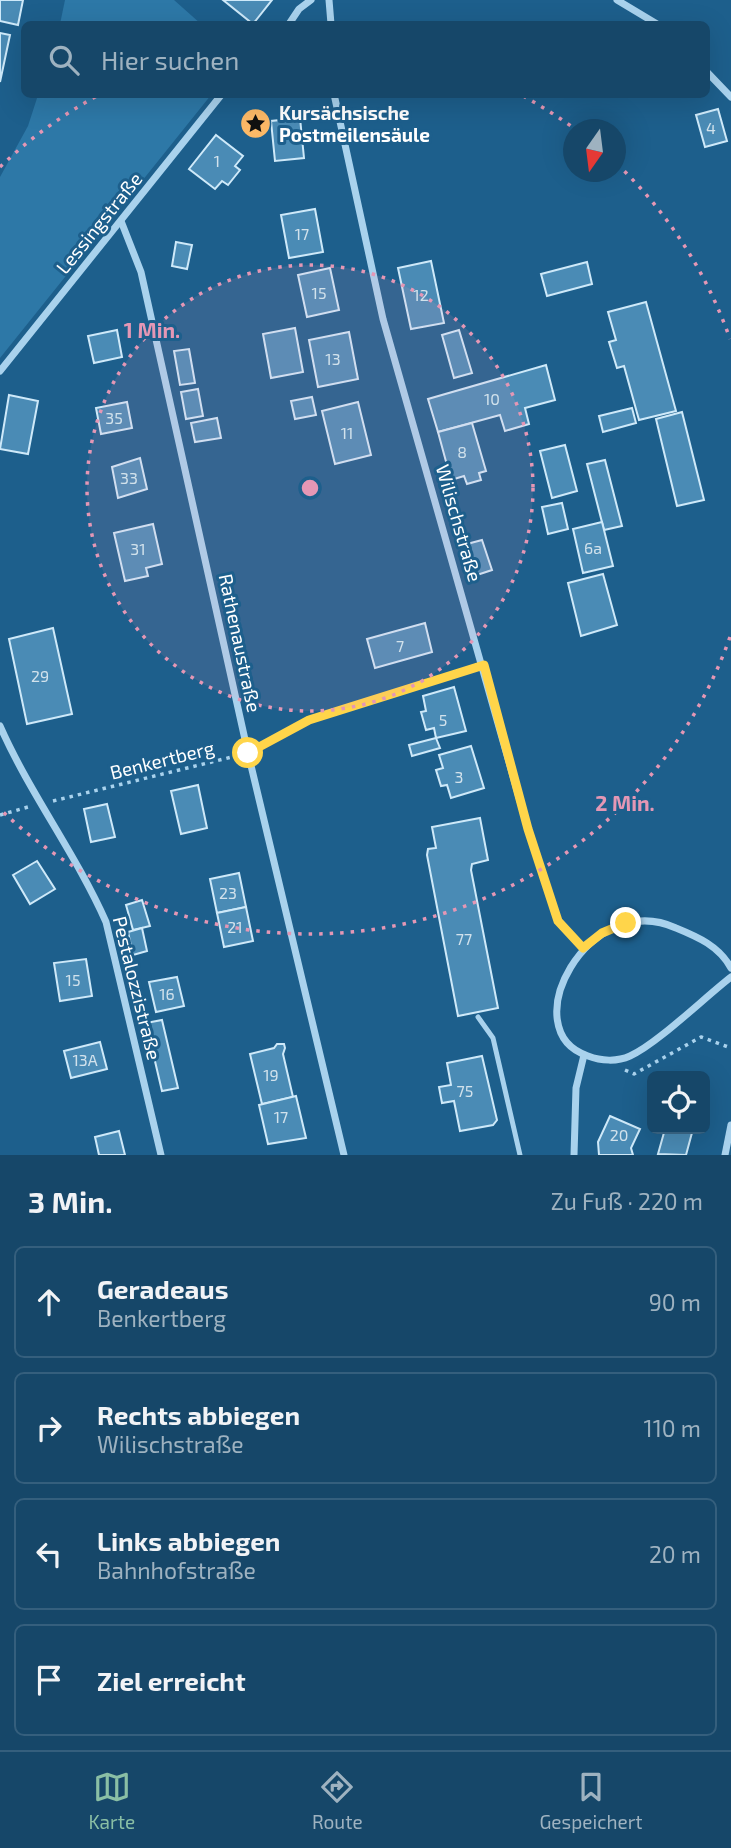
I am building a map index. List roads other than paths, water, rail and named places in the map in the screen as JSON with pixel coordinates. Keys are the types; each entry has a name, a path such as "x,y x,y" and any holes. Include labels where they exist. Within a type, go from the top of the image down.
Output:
{"street":[{"path":"291,21 299,9 311,0"},
{"path":"329,0 331,21"},
{"path":"617,0 652,21"},
{"path":"710,75 731,97"},
{"name":"Lessingstraße","path":"0,371 219,98"},
{"name":"Wilischstraße","path":"335,98 383,319 484,665 528,829 558,921 583,948"},
{"name":"Rathenaustraße","path":"121,221 141,272 248,753 344,1155"},
{"name":"Pestalozzistraße","path":"0,726 14,759 42,804 106,922 161,1155"},
{"path":"731,968 705,940 664,922 626,923 602,933 583,948 561,986 556,1012 559,1028 567,1041 584,1055 604,1061 629,1057 731,977"},
{"path":"574,1155 576,1088 584,1055"},
{"path":"725,1155 731,1125"}],"lane":[{"path":"478,1017 493,1038 520,1155"}],"place":[{"name":"Kursächsische Postmeilensäule","path":"256,124"}]}
